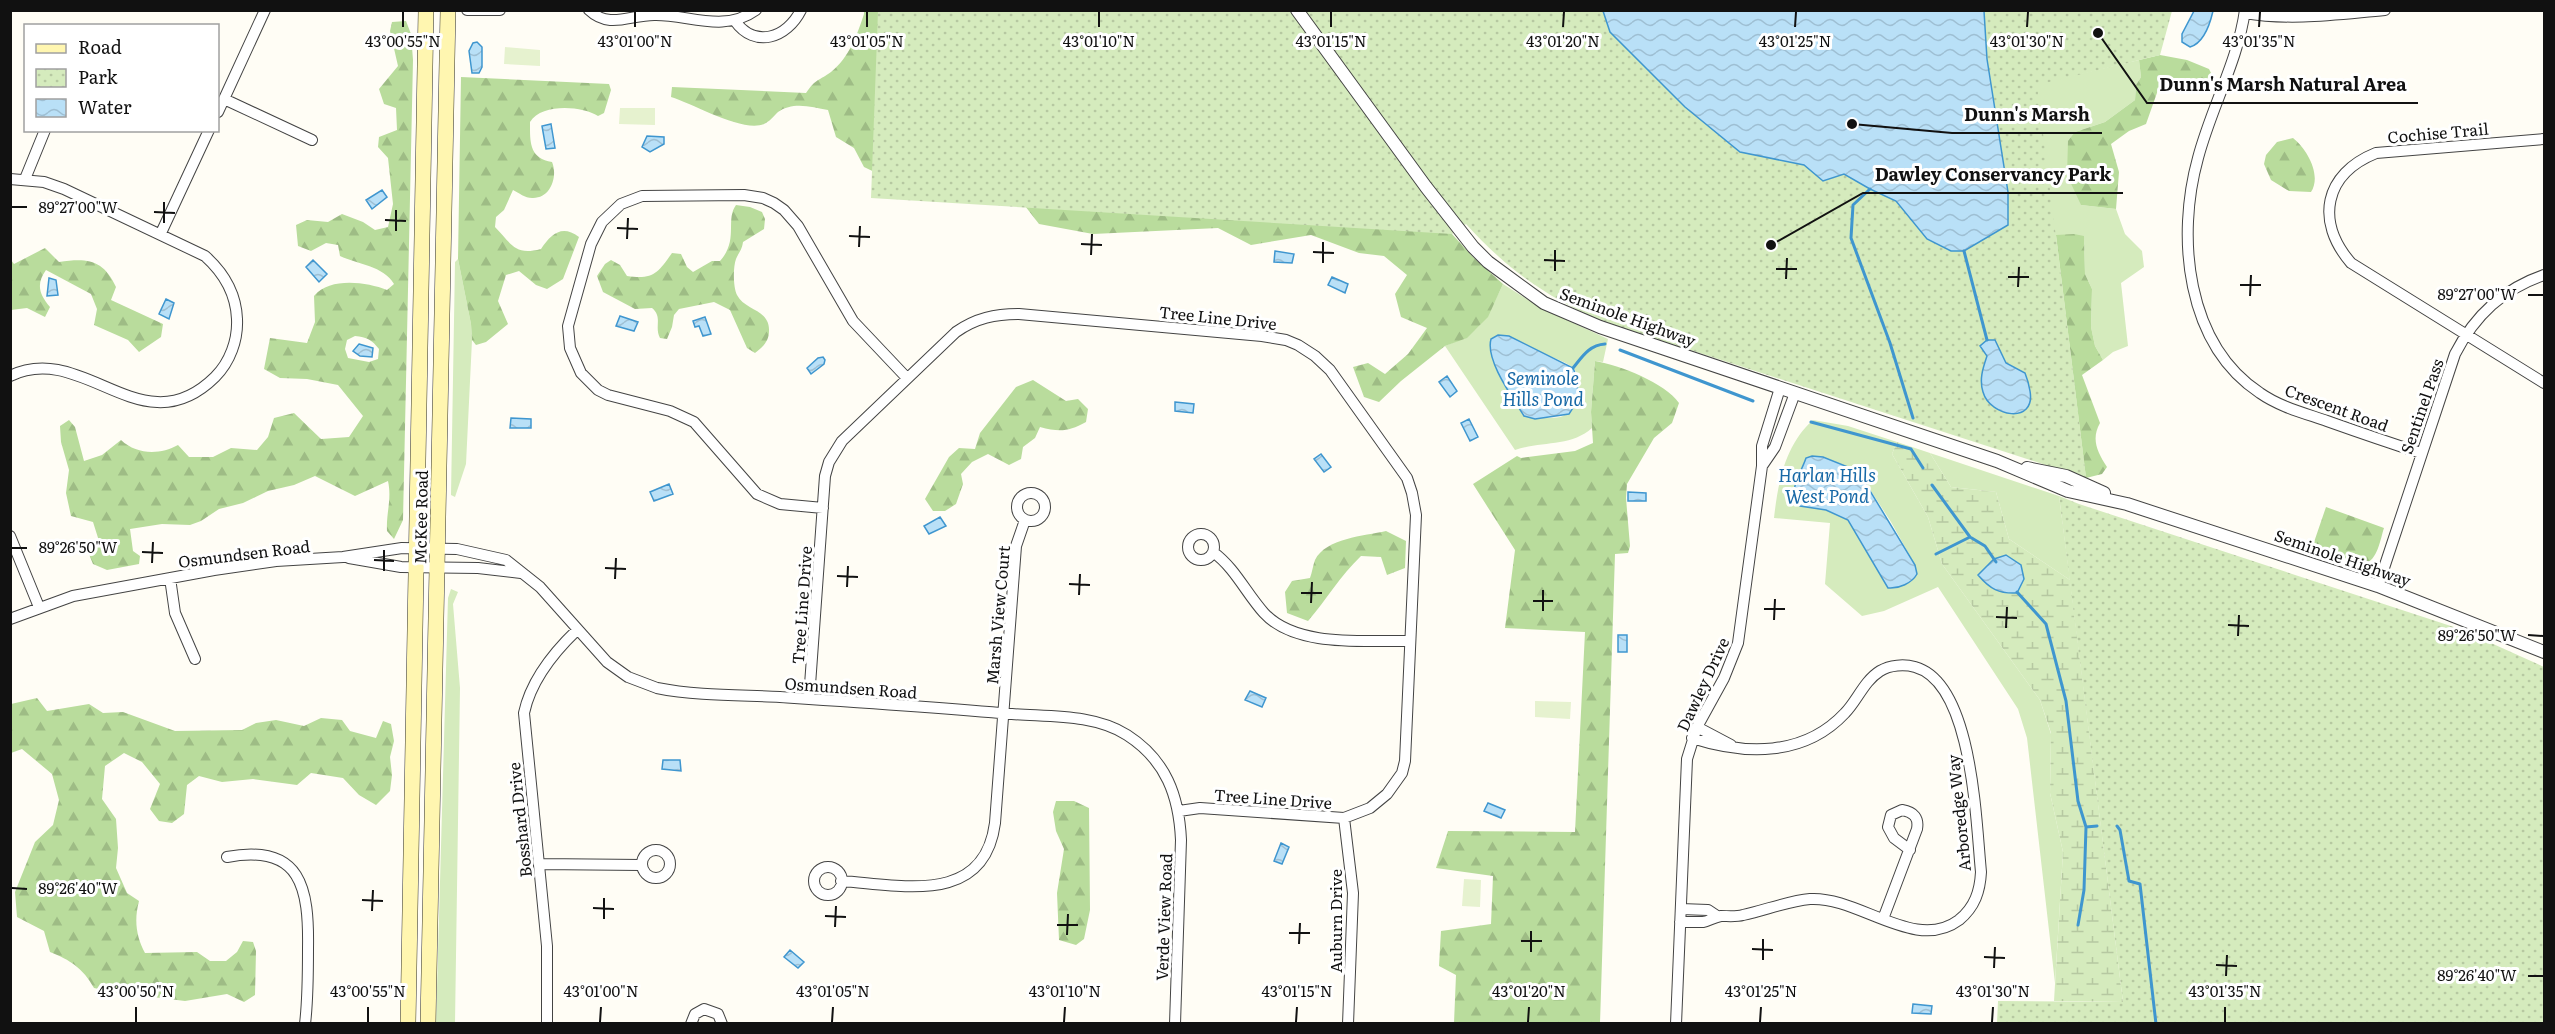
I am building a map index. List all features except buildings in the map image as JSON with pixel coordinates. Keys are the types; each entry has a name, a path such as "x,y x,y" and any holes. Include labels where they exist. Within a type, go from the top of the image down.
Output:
{"main road":[{"name":"McKee Road","path":"408,1023 426,10"},
{"name":"McKee Road","path":"428,1023 448,10"}],"street":[{"path":"219,110 265,10"},
{"path":"467,10 500,10"},
{"path":"589,10 609,21 656,15 701,22 735,21 756,10"},
{"path":"735,21 750,35 767,37 783,32 801,10"},
{"name":"Seminole Highway","path":"1297,10 1454,225 1495,268 1544,303 1573,317 1997,461 2066,476 2127,504 2378,586 2544,652"},
{"path":"2245,12 2274,18 2299,18 2385,10"},
{"name":"Crescent Road","path":"2245,12 2237,44 2199,155 2189,202 2190,264 2198,305 2207,329 2230,367 2261,394 2288,408 2421,453"},
{"path":"224,99 312,140"},
{"path":"25,179 44,132"},
{"path":"161,233 208,132"},
{"name":"Cochise Trail","path":"2544,139 2376,153 2358,160 2345,171 2331,199 2329,215 2339,249 2352,263 2544,383"},
{"path":"10,179 44,182 64,189 189,246 212,262 229,285 235,302 238,328 235,344 222,370 213,378 191,394 154,402 132,399 74,373 54,368 35,368 10,376"},
{"path":"823,508 780,504 757,494 694,422 670,411 608,395 598,390 581,373 572,357 568,326 591,244 602,222 621,204 642,196 744,195 764,198 774,203 784,210 798,226 853,321 906,377"},
{"name":"Sentinel Pass","path":"2378,586 2455,354 2465,334 2484,311 2504,293 2524,282 2544,275"},
{"name":"Tree Line Drive","path":"809,699 825,476 835,451 851,431 906,377 966,324 1002,314 1286,340 1315,356 1330,370 1398,464 1410,485 1416,515 1407,747 1402,772 1394,786 1379,802 1344,818 1200,808 1179,811"},
{"name":"Dawley Drive","path":"1676,1023 1685,778 1692,738 1724,678 1738,643 1762,466 1762,446 1780,388"},
{"name":"Dawley Drive","path":"1762,466 1775,447 1795,393"},
{"name":"Marsh View Court","path":"841,881 939,885 959,879 981,861 993,838 1016,546 1025,520"},
{"path":"10,536 39,607"},
{"name":"Osmundsen Road","path":"10,619 73,596 276,561 343,557 381,550 457,549 493,555 506,560 540,587 607,662 628,677 645,684 672,690 1088,720 1110,726 1127,735 1142,747 1160,767 1172,789 1179,811"},
{"path":"1213,552 1224,560 1272,621 1292,633 1320,638 1410,641"},
{"name":"Osmundsen Road","path":"343,557 376,564 416,568 478,568 521,573"},
{"path":"170,578 175,613 195,659"},
{"name":"Bosshard Drive","path":"547,1023 547,946 524,713 528,695 535,681 564,642 578,630"},
{"name":"Arboredge Way","path":"1680,922 1705,921 1717,916 1742,916 1812,899 1841,903 1923,931 1941,928 1965,914 1975,902 1980,887 1981,872 1971,765 1954,711 1928,673 1910,666 1886,668 1871,678 1842,717 1808,740 1768,751 1718,746 1692,738"},
{"name":"Arboredge Way","path":"1697,727 1734,747"},
{"name":"Verde View Road","path":"1175,1023 1179,811"},
{"name":"Auburn Drive","path":"1344,818 1353,893 1348,1023"},
{"path":"1883,919 1910,850"},
{"path":"227,856 243,854 270,857 285,864 300,881 309,910 305,1023"},
{"path":"538,864 641,865"},
{"name":"Arboredge Way","path":"1681,909 1708,910 1717,916"},
{"path":"691,1023 695,1014 709,1009 718,1014 722,1023"}],"green space":[{"path":"864,11 1287,11 1452,234 1503,284 1488,317 1467,338 1445,346 1379,402 1364,397 1353,367 1368,363 1385,374 1408,354 1427,328 1401,317 1395,294 1407,275 1384,256 1359,253 1311,235 1251,245 1218,228 1093,234 1039,224 1025,206 933,200 864,167 854,148 836,137 828,110 803,106 790,107 778,112 766,123 755,126 731,121 671,97 672,87 806,93 815,82 831,72 848,53"},
{"path":"878,11 2172,11 2160,55 2037,85 2086,478 1604,322 1564,303 1529,281 1498,256 1466,224 1452,234 871,198"},
{"path":"2027,11 2037,84 2139,60 2141,77 2136,85 2135,100 2105,122 2075,132 2081,205 2116,209 2125,234 2142,251 2144,267 2121,283 2128,346 2113,352 2103,360 2095,346 2091,327 2092,289 2085,274 2084,237 2056,236 2086,478 2045,465"},
{"path":"406,21 411,34 413,60 403,520 394,539 387,531 388,481 355,496 315,476 294,485 268,491 243,503 219,509 201,521 190,525 162,524 130,529 133,551 140,556 139,564 107,570 93,564 86,547 99,541 93,522 71,516 66,493 69,470 61,442 60,426 69,420 75,427 84,461 102,455 121,440 134,449 149,452 164,451 178,445 189,457 213,457 231,448 257,450 268,437 274,418 294,413 321,439 349,437 363,416 338,385 307,379 280,378 264,369 270,338 307,343 315,322 314,296 321,290 339,284 359,283 387,290 394,284 390,278 377,269 340,256 338,245 326,243 311,251 298,246 296,225 307,220 328,222 342,214 363,222 375,230 388,227 393,204 388,158 378,147 379,137 397,130 396,108 384,104 379,89 398,66 390,31 392,22","holes":["359,336 369,340 379,349 378,359 369,362 348,358 345,349 347,340"]},
{"path":"505,47 540,50 540,66 504,64"},
{"path":"2160,55 2187,60 2209,69 2211,73 2206,92 2169,85 2158,90 2146,124 2129,131 2111,144 2119,172 2116,209 2081,205 2067,175 2068,141 2075,132 2105,122 2135,100 2136,85 2141,77 2139,60"},
{"path":"461,77 609,84 611,90 604,113 598,116 582,110 563,108 543,112 530,122 532,148 539,157 552,162 554,168 551,186 544,195 532,198 513,190 504,210 496,217 495,227 514,247 525,251 541,249 557,232 567,231 579,237 563,279 547,289 536,285 519,271 506,275 498,301 508,324 486,342 476,345 472,340 458,259"},
{"path":"620,108 655,108 655,125 619,124"},
{"path":"2293,138 2308,155 2314,170 2315,178 2311,192 2289,191 2271,180 2264,164 2266,155 2277,142"},
{"path":"736,205 762,212 765,219 764,229 743,242 736,259 734,272 737,295 766,318 768,324 767,341 755,353 747,348 730,310 714,302 679,309 674,315 667,339 660,338 658,334 658,319 652,308 635,309 603,292 597,276 605,264 611,260 620,265 627,276 636,277 654,274 672,253 681,254 687,267 693,272 712,261 720,261 729,246 733,211"},
{"path":"2056,235 2084,236 2085,274 2092,289 2091,327 2095,346 2103,360 2082,375 2100,423 2097,429 2096,445 2107,467 2102,474 2086,478"},
{"path":"45,248 59,262 78,260 93,262 100,266 116,287 111,300 163,324 161,337 139,352 128,340 94,325 97,309 91,294 46,270 40,284 43,298 50,307 45,317 27,308 11,310 11,260 14,264"},
{"path":"458,259 472,340 466,464 455,497 451,495 455,262"},
{"path":"1503,284 1543,309 1608,339 1603,362 1595,361 1592,428 1584,434 1565,441 1515,450 1445,346 1467,335 1482,322","holes":["1542,353 1572,367 1576,372 1578,393 1572,407 1563,416 1535,419"]},
{"path":"1595,361 1617,366 1653,382 1679,403 1672,423 1654,438 1627,484 1630,546 1628,553 1615,554 1600,1023 1454,1023 1456,975 1439,966 1441,931 1491,924 1493,876 1436,868 1448,831 1575,832 1585,632 1505,628 1515,550 1473,484 1517,456 1521,458 1575,451 1593,443 1591,412"},
{"path":"1033,380 1066,401 1078,399 1088,409 1086,422 1063,430 1040,427 1035,438 1023,447 1021,459 1009,465 988,454 972,462 961,474 963,484 956,504 945,511 933,511 925,499 949,457 959,448 975,449 980,433 1016,387"},
{"path":"1813,420 1848,426 1897,442 1892,454 1928,517 1942,564 2040,700 2051,734 2050,793 2063,852 2055,983 2027,738 2018,709 1938,587 1884,611 1862,616 1825,584 1830,523 1774,518 1784,465 1803,430","holes":["1823,457 1858,471 1915,565 1917,574 1888,587 1848,520 1826,510 1800,506 1801,472 1807,458"]},
{"path":"1897,442 1930,453 1951,487 1996,492 2009,539 2070,580 2123,1002 2054,1001 2063,852 2050,793 2051,733 2040,700 1942,564 1928,517 1892,454"},
{"path":"1930,453 2059,496 2070,580 2009,539 1996,492 1951,487"},
{"path":"2059,496 2460,629 2544,667 2544,1023 1997,1023 1998,1001 2123,1002"},
{"path":"2326,507 2384,528 2378,549 2369,562 2364,564 2312,548"},
{"path":"1386,531 1406,541 1405,568 1387,575 1381,557 1361,556 1308,621 1287,613 1285,592 1292,581 1310,578 1315,560 1320,553 1336,542"},
{"path":"451,589 458,592 453,604 460,688 455,1023 436,1024 448,598"},
{"path":"37,698 47,711 89,704 103,713 123,712 175,731 242,730 256,723 276,720 304,726 321,718 342,720 350,731 376,738 383,721 391,724 394,741 390,757 392,775 390,791 376,805 359,795 343,778 311,773 297,785 253,779 222,782 199,776 187,785 184,814 172,823 159,821 150,809 160,784 142,762 124,753 105,766 102,799 116,819 118,848 116,868 127,893 139,901 137,928 145,953 197,952 210,961 226,961 237,952 243,941 253,942 256,951 255,995 244,1002 227,994 185,1001 94,988 75,966 50,952 44,931 17,917 15,892 35,842 53,825 59,800 52,774 22,749 11,753 11,704"},
{"path":"1535,701 1571,702 1570,719 1535,717"},
{"path":"1056,801 1074,801 1089,808 1090,910 1084,939 1076,945 1059,940 1057,893 1064,849 1056,831 1053,812"},
{"path":"1464,879 1481,880 1480,907 1462,906"}],"water":[{"path":"1603,11 1984,11 1987,59 2008,192 2008,225 1964,251 1951,251 1927,239 1896,201 1844,174 1823,181 1804,165 1740,152 1685,107 1610,32"},
{"path":"2194,11 2213,11 2203,37 2190,47 2182,42 2182,34"},
{"path":"477,42 482,47 482,67 479,73 472,73 469,51 473,43"},
{"path":"551,124 555,148 546,149 542,126"},
{"path":"647,136 664,137 664,144 650,152 642,147"},
{"path":"382,190 387,197 372,209 366,200"},
{"path":"1275,251 1294,254 1292,263 1274,262"},
{"path":"313,260 327,274 319,282 306,267"},
{"path":"1332,277 1348,284 1345,293 1328,285"},
{"path":"49,278 56,280 58,295 47,296"},
{"path":"166,299 174,303 169,319 159,314"},
{"path":"620,316 638,322 634,331 616,326"},
{"path":"705,317 711,334 703,336 699,326 695,327 693,321"},
{"name":"Seminole Hills Pond","path":"1498,335 1509,336 1573,368 1577,380 1577,392 1575,403 1569,414 1535,419 1524,416 1501,379 1492,357 1491,339"},
{"path":"1987,340 1995,340 2006,363 2025,373 2030,391 2030,402 2020,413 2003,412 1987,401 1981,378 1987,356 1980,346"},
{"path":"359,344 373,348 372,357 360,356 353,351"},
{"path":"823,357 824,364 811,374 807,368 818,358"},
{"path":"1447,376 1457,391 1450,397 1439,382"},
{"path":"1175,402 1194,404 1193,413 1175,411"},
{"path":"511,418 531,419 531,428 510,428"},
{"path":"1469,419 1478,437 1470,441 1461,423"},
{"path":"1321,454 1331,467 1324,472 1314,459"},
{"name":"Harlan Hills West Pond","path":"1823,457 1858,471 1915,565 1917,574 1909,583 1888,588 1848,520 1826,510 1800,506 1795,494 1796,482 1806,458"},
{"path":"669,484 673,494 654,501 650,492"},
{"path":"1628,492 1646,493 1646,501 1628,501"},
{"path":"940,517 946,526 929,534 924,526"},
{"path":"2006,555 2021,565 2024,579 2017,593 1995,590 1978,575 1994,559"},
{"path":"1618,635 1627,635 1627,652 1618,652"},
{"path":"1250,691 1266,698 1262,707 1245,700"},
{"path":"663,760 680,760 681,771 662,769"},
{"path":"1488,803 1505,810 1501,818 1484,811"},
{"path":"1281,843 1289,847 1282,864 1274,861"},
{"path":"790,950 804,962 798,968 784,957"},
{"path":"1913,1004 1932,1006 1931,1014 1912,1013"}],"waterway":[{"path":"1870,189 1853,205 1851,238 1890,343 1913,418"},
{"path":"1964,251 1987,340"},
{"path":"1573,368 1590,349 1605,344"},
{"path":"1620,350 1753,401"},
{"path":"1811,422 1911,449 1923,468"},
{"path":"1932,485 1970,537 1985,546 1996,562"},
{"path":"1936,554 1970,537"},
{"path":"2017,592 2046,624 2066,701 2078,801 2086,827 2097,826"},
{"path":"2117,826 2120,830 2129,881 2140,884 2156,1024"},
{"path":"2078,925 2084,890 2086,827"}],"place":[{"name":"Dunn's Marsh Natural Area","path":"2098,33"},
{"name":"Dunn's Marsh","path":"1852,124"},
{"name":"Dawley Conservancy Park","path":"1771,245"}]}
